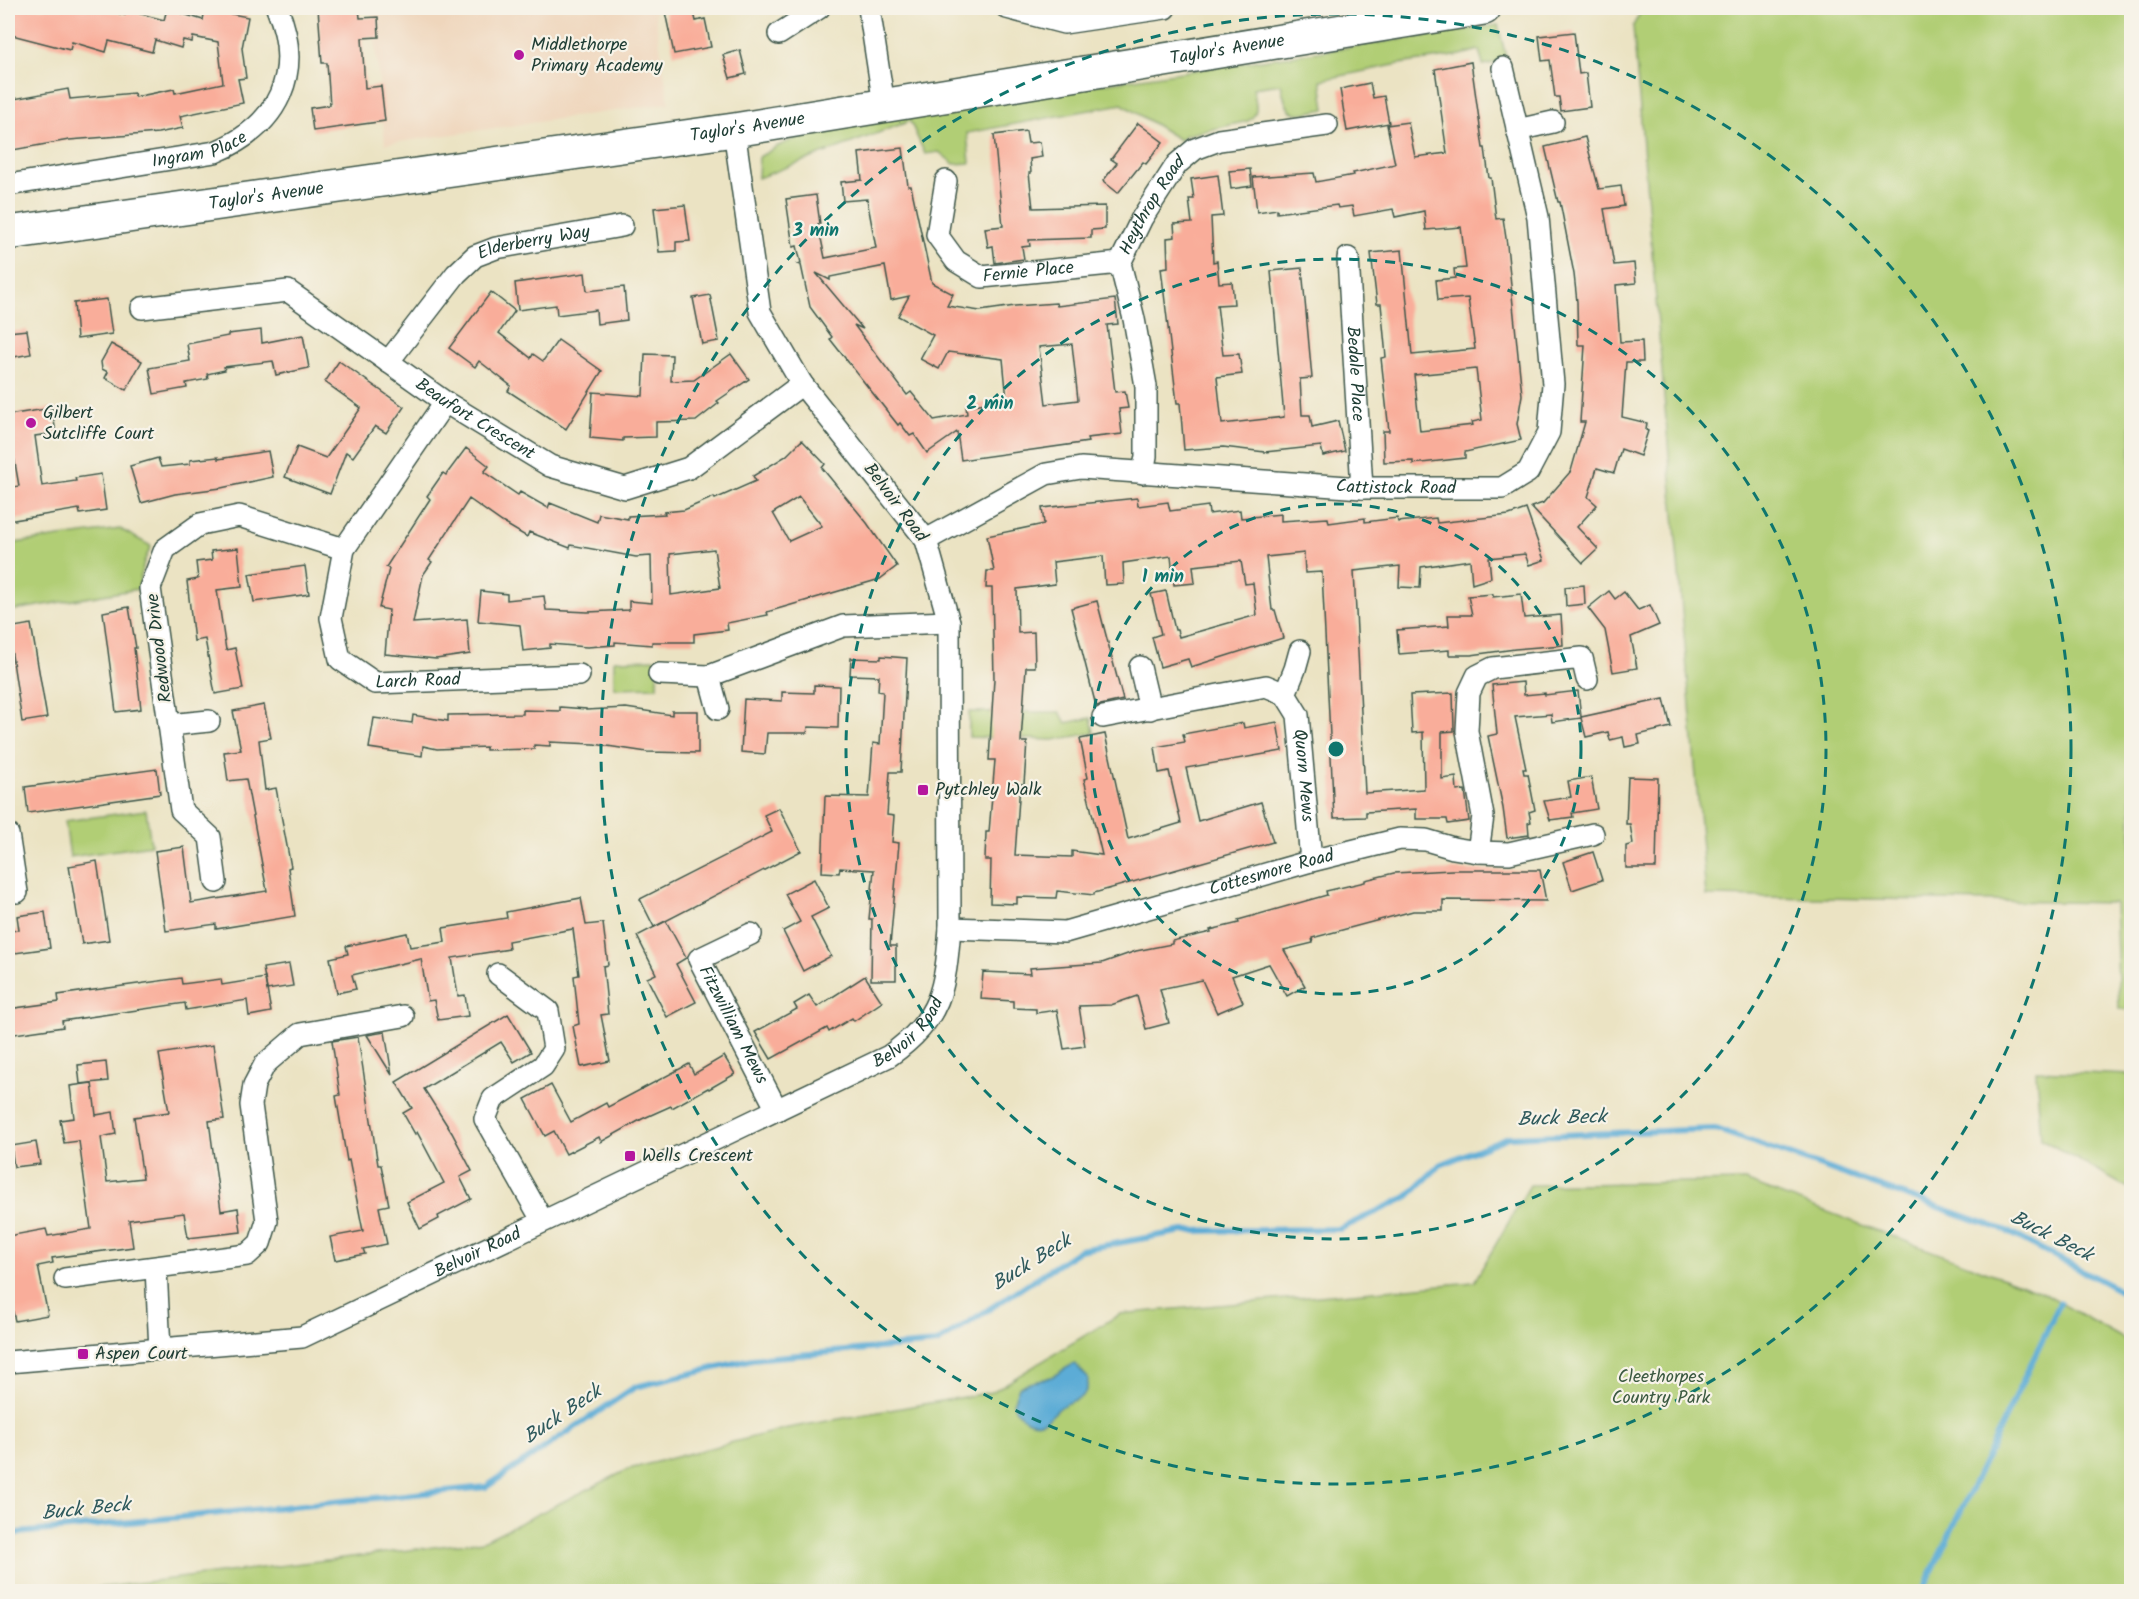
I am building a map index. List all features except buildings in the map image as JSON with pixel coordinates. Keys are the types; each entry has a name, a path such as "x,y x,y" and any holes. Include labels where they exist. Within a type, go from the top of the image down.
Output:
{"main road":[{"name":"Taylor's Avenue","path":"8,233 734,130 1484,8"}],"street":[{"name":"Ingram Place","path":"8,185 215,152 251,133 268,116 281,96 287,72 288,46 277,8"},
{"path":"779,34 819,8"},
{"path":"869,8 884,105"},
{"path":"1007,8 1064,23 1165,8"},
{"name":"Cattistock Road","path":"926,540 1046,474 1081,468 1362,488 1502,488 1527,472 1549,432 1553,384 1538,217 1503,68"},
{"path":"1517,130 1553,122"},
{"name":"Heythrop Road","path":"1143,473 1146,456 1146,386 1134,319 1120,263 1142,218 1177,164 1195,149 1237,136 1327,125"},
{"name":"Belvoir Road","path":"8,1362 302,1337 542,1220 889,1056 927,1022 939,1000 946,975 950,928 949,622 926,540 802,384 760,312 734,130"},
{"name":"Fernie Place","path":"946,181 937,235 956,261 982,277 1120,263"},
{"name":"Elderberry Way","path":"388,362 456,274 475,256 496,248 622,226"},
{"name":"Bedale Place","path":"1348,258 1362,488"},
{"name":"Beaufort Crescent","path":"142,308 288,291 445,402 550,466 625,488 689,468 802,384"},
{"name":"Larch Road","path":"445,402 344,549 331,618 340,659 375,682 579,675"},
{"name":"Redwood Drive","path":"216,882 210,837 181,810 150,588 165,549 200,524 239,516 344,549"},
{"path":"659,674 709,676 843,626 949,622"},
{"path":"1103,717 1150,710 1266,686 1285,694 1300,651"},
{"path":"1478,852 1483,816 1467,731 1469,693 1478,676 1493,668 1582,658 1587,679"},
{"path":"1140,667 1150,710"},
{"path":"709,676 717,709"},
{"name":"Quorn Mews","path":"1285,694 1298,715 1311,861"},
{"name":"Redwood Drive","path":"169,725 209,721"},
{"path":"8,834 16,892"},
{"name":"Cottesmore Road","path":"950,928 1065,932 1311,861 1400,838 1426,840 1478,852 1509,853 1593,834"},
{"name":"Fitzwilliam Mews","path":"752,934 699,959 777,1110"},
{"path":"498,974 549,1011 554,1049 543,1066 493,1099 485,1119 542,1220"},
{"path":"65,1279 247,1255 260,1243 267,1221 251,1105 254,1085 265,1064 300,1034 403,1016"},
{"path":"156,1268 160,1350"}],"shaded area":[{"name":"Middlethorpe Primary Academy","path":"372,8 654,8 669,103 385,144"}],"green space":[{"path":"1643,8 2131,8 2131,1009 2119,1009 2115,903 1706,896 1633,26"},
{"path":"1498,25 1507,61 1483,65 1479,50 1321,80 1325,109 1305,113 1293,112 1289,109 1281,84 1253,88 1256,110 1248,121 1186,135 1180,140 1122,104 967,133 970,163 954,164 939,152 925,154 910,121 758,178 759,157 826,125"},
{"path":"120,529 151,546 144,562 138,589 8,611 8,544"},
{"path":"657,659 657,687 614,688 614,660"},
{"path":"969,712 1060,712 1066,723 1091,718 1094,733 1053,740 969,737"},
{"path":"146,810 151,845 70,857 65,821"},
{"path":"2036,1071 2131,1075 2131,1190 2041,1139"},
{"name":"Cleethorpes Country Park","path":"1745,1181 2041,1292 2131,1343 2131,1591 51,1592 483,1541 629,1469 788,1428 992,1392 1120,1314 1474,1282 1530,1185"}],"water":[{"path":"1075,1364 1088,1378 1083,1395 1061,1407 1044,1421 1033,1422 1019,1413 1013,1403 1019,1387 1052,1377"}],"waterway":[{"name":"Buck Beck","path":"8,1534 486,1487 635,1387 752,1359 937,1343 1080,1250 1183,1231 1340,1229 1407,1197 1440,1165 1508,1137 1715,1129 2007,1231 2132,1297"},
{"path":"1922,1592 2060,1303"}],"place":[{"name":"Middlethorpe Primary Academy","path":"519,55"},
{"name":"Gilbert Sutcliffe Court","path":"31,423"},
{"name":"Pytchley Walk","path":"923,790"},
{"name":"Wells Crescent","path":"630,1156"},
{"name":"Aspen Court","path":"83,1354"}]}
